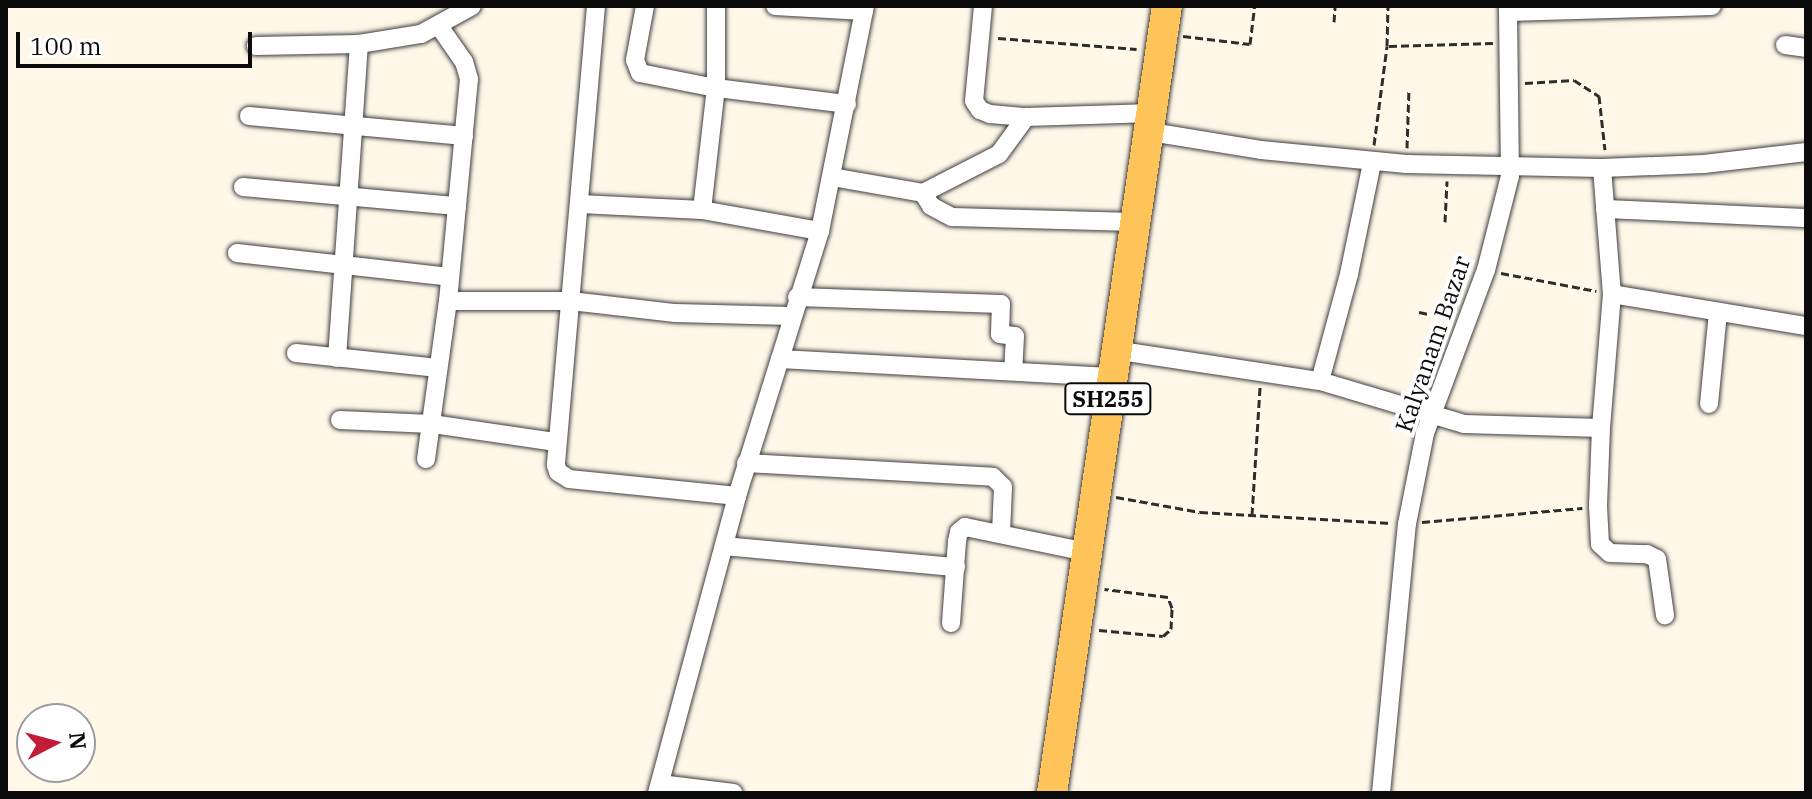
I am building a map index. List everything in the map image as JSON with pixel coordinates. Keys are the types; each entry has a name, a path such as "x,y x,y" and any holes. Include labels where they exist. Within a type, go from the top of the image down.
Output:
{"main road":[{"name":"SH255","path":"1052,793 1112,363 1152,123 1164,30"}],"street":[{"path":"256,46 359,44 421,34 472,6"},
{"path":"596,6 556,465 569,479 737,496"},
{"path":"645,6 635,60 636,71 716,88 847,104"},
{"path":"702,210 716,88 716,6"},
{"path":"733,793 659,788 746,463 820,231 864,9 775,6"},
{"path":"983,6 974,101 980,110 990,114 1152,123 1372,163 1604,168 1704,164 1806,152"},
{"path":"1508,9 1712,6"},
{"name":"Kalyanam Bazar","path":"1381,793 1407,524 1431,417 1486,270 1511,167 1508,9"},
{"path":"426,459 448,301 468,71 439,26"},
{"path":"337,358 359,44"},
{"path":"1785,45 1806,48"},
{"path":"249,116 464,136"},
{"path":"832,177 923,193 999,154 1026,117"},
{"path":"1320,381 1349,274 1372,163"},
{"path":"1604,168 1612,294 1598,506 1604,550 1653,554 1657,559 1665,615"},
{"path":"243,187 457,206"},
{"path":"923,193 931,206 952,217 1134,222"},
{"path":"580,204 702,210 820,231"},
{"path":"1605,209 1806,218"},
{"path":"237,253 450,277"},
{"path":"1612,294 1806,326"},
{"path":"797,297 1001,304 1000,334 1015,336 1013,371"},
{"path":"448,301 571,301 675,313 791,316"},
{"path":"1709,404 1718,313"},
{"path":"296,353 438,368"},
{"path":"780,359 1013,371 1112,363 1261,371 1320,381 1431,417 1472,425 1601,428"},
{"path":"340,420 432,424 556,442"},
{"path":"746,463 993,477 1003,487 1001,533"},
{"path":"951,623 959,532 974,526 1087,552"},
{"path":"724,546 956,567"}],"path":[{"path":"978,36 1164,30 1250,44 1255,6"},
{"path":"1334,22 1335,6"},
{"path":"1372,163 1387,46 1388,6"},
{"path":"1387,46 1509,43"},
{"path":"1509,84 1574,80 1599,96 1604,168"},
{"path":"1406,164 1409,89"},
{"path":"1445,222 1447,165"},
{"path":"1486,270 1612,294"},
{"path":"1419,312 1468,322"},
{"path":"1252,515 1261,371"},
{"path":"1095,493 1200,512 1407,524 1598,506"},
{"path":"1076,627 1163,636 1171,629 1172,608 1168,597 1082,587"}]}
